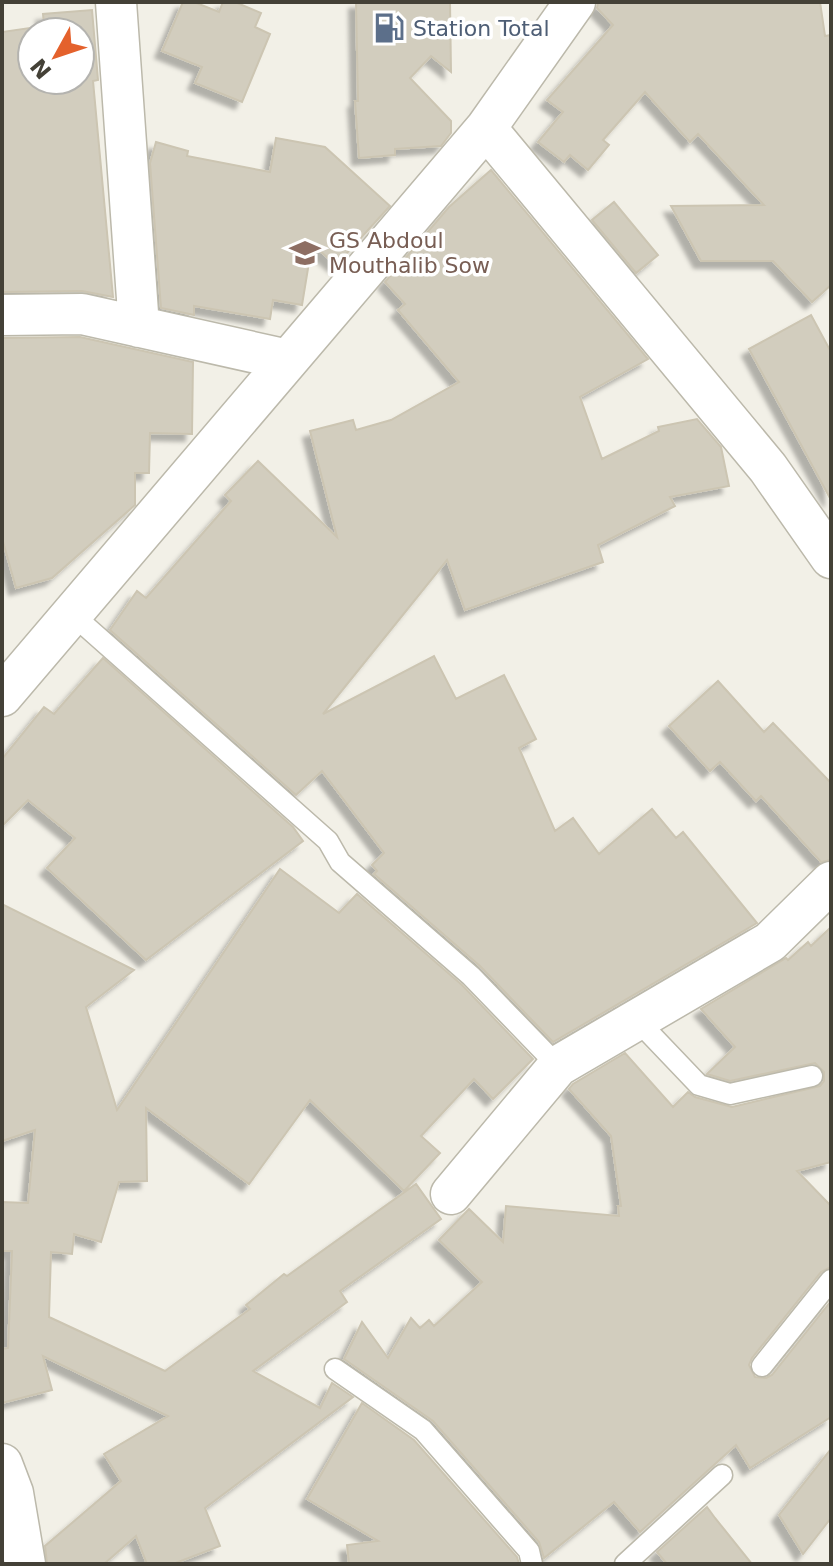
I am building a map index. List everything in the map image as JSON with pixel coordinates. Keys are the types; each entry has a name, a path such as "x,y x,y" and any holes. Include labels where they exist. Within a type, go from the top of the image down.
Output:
{"street":[{"path":"116,2 139,327"},
{"path":"8,679 72,614 486,128 575,2"},
{"path":"486,128 768,468 831,558"},
{"path":"2,315 82,314 288,360"},
{"path":"451,1194 558,1066 770,942 831,882"},
{"path":"2,1464 13,1493 25,1564"}],"lane":[{"path":"72,614 328,841 340,862 471,976 558,1066"},
{"path":"637,1020 699,1085 730,1094 812,1076"},
{"path":"762,1366 831,1280"},
{"path":"335,1369 423,1430 529,1551 532,1564"},
{"path":"625,1564 722,1475"}],"building":[{"path":"183,2 194,2 219,12 223,2 235,2 261,13 255,27 270,34 242,102 195,83 202,67 162,51"},
{"path":"356,2 450,2 451,72 431,56 410,78 451,121 451,133 441,146 395,149 395,155 359,158 355,101 358,101"},
{"path":"598,2 820,2 825,36 831,35 831,285 812,302 773,261 701,261 671,206 764,205 698,134 690,142 645,92 603,140 609,145 588,170 570,155 564,162 538,142 563,112 547,100 613,25 597,8"},
{"path":"92,10 93,16 43,16"},
{"path":"16,30 16,96 94,96 113,297 82,291 2,292 2,32"},
{"path":"276,138 325,147 390,206 336,265 312,244 302,305 273,300 270,319 194,306 194,315 161,308 150,163 156,142 188,151 187,156 270,172"},
{"path":"491,170 648,359 580,397 602,459 659,431 658,427 697,419 721,447 729,486 670,497 675,506 598,545 603,562 465,610 447,560 323,714 434,656 456,699 504,675 536,739 519,748 555,831 573,818 599,854 652,809 676,838 683,832 757,923 553,1042 480,966 374,874 377,871 372,865 384,853 322,771 296,795 110,630 137,591 146,598 231,501 225,495 258,461 337,537 310,431 353,420 356,430 391,420 459,382 398,310 405,304 385,282 449,207"},
{"path":"614,202 658,255 636,273 592,220"},
{"path":"811,315 831,352 831,500 749,349"},
{"path":"80,337 193,362 192,434 150,433 149,473 135,473 135,505 52,578 16,588 2,538 2,338"},
{"path":"103,658 293,827 303,841 146,960 47,868 75,838 28,800 2,826 2,759 44,707 54,714"},
{"path":"718,681 764,732 773,723 831,783 831,860 821,862 761,796 756,801 720,762 710,771 669,726"},
{"path":"280,869 339,913 357,894 462,985 533,1059 493,1099 474,1079 421,1136 440,1153 404,1191 310,1100 249,1184 146,1108 147,1181 119,1182 101,1242 74,1234 72,1254 51,1252 49,1317 165,1371 250,1309 246,1305 284,1274 287,1276 416,1184 441,1219 340,1291 347,1302 253,1371 320,1408 332,1383 353,1397 205,1508 220,1546 173,1564 147,1564 136,1536 104,1564 47,1564 45,1546 121,1481 104,1454 168,1416 43,1356 52,1390 2,1403 2,1349 8,1348 12,1251 2,1251 2,1202 28,1203 35,1130 2,1141 2,904 134,970 86,1007 117,1110"},
{"path":"831,927 831,1162 797,1171 831,1206 831,1267 821,1272 749,1365 755,1377 772,1375 831,1301 831,1417 750,1468 736,1445 640,1532 614,1502 544,1558 539,1542 433,1421 344,1359 362,1322 388,1358 411,1318 420,1328 429,1320 434,1326 482,1282 439,1240 469,1209 503,1242 506,1206 619,1216 618,1206 621,1206 611,1136 569,1089 625,1053 673,1107 688,1092 695,1097 732,1107 820,1086 824,1081 824,1072 815,1063 730,1081 707,1074 735,1047 701,1009 786,958 788,960 808,942 811,946"},
{"path":"362,1403 414,1440 517,1557 519,1564 349,1564 347,1545 378,1541 307,1499"},
{"path":"831,1449 831,1518 803,1554 779,1515"},
{"path":"707,1507 752,1564 667,1564 657,1552"}],"place":[{"name":"Station Total","path":"389,28"},
{"name":"GS Abdoul Mouthalib Sow","path":"305,253"}]}
